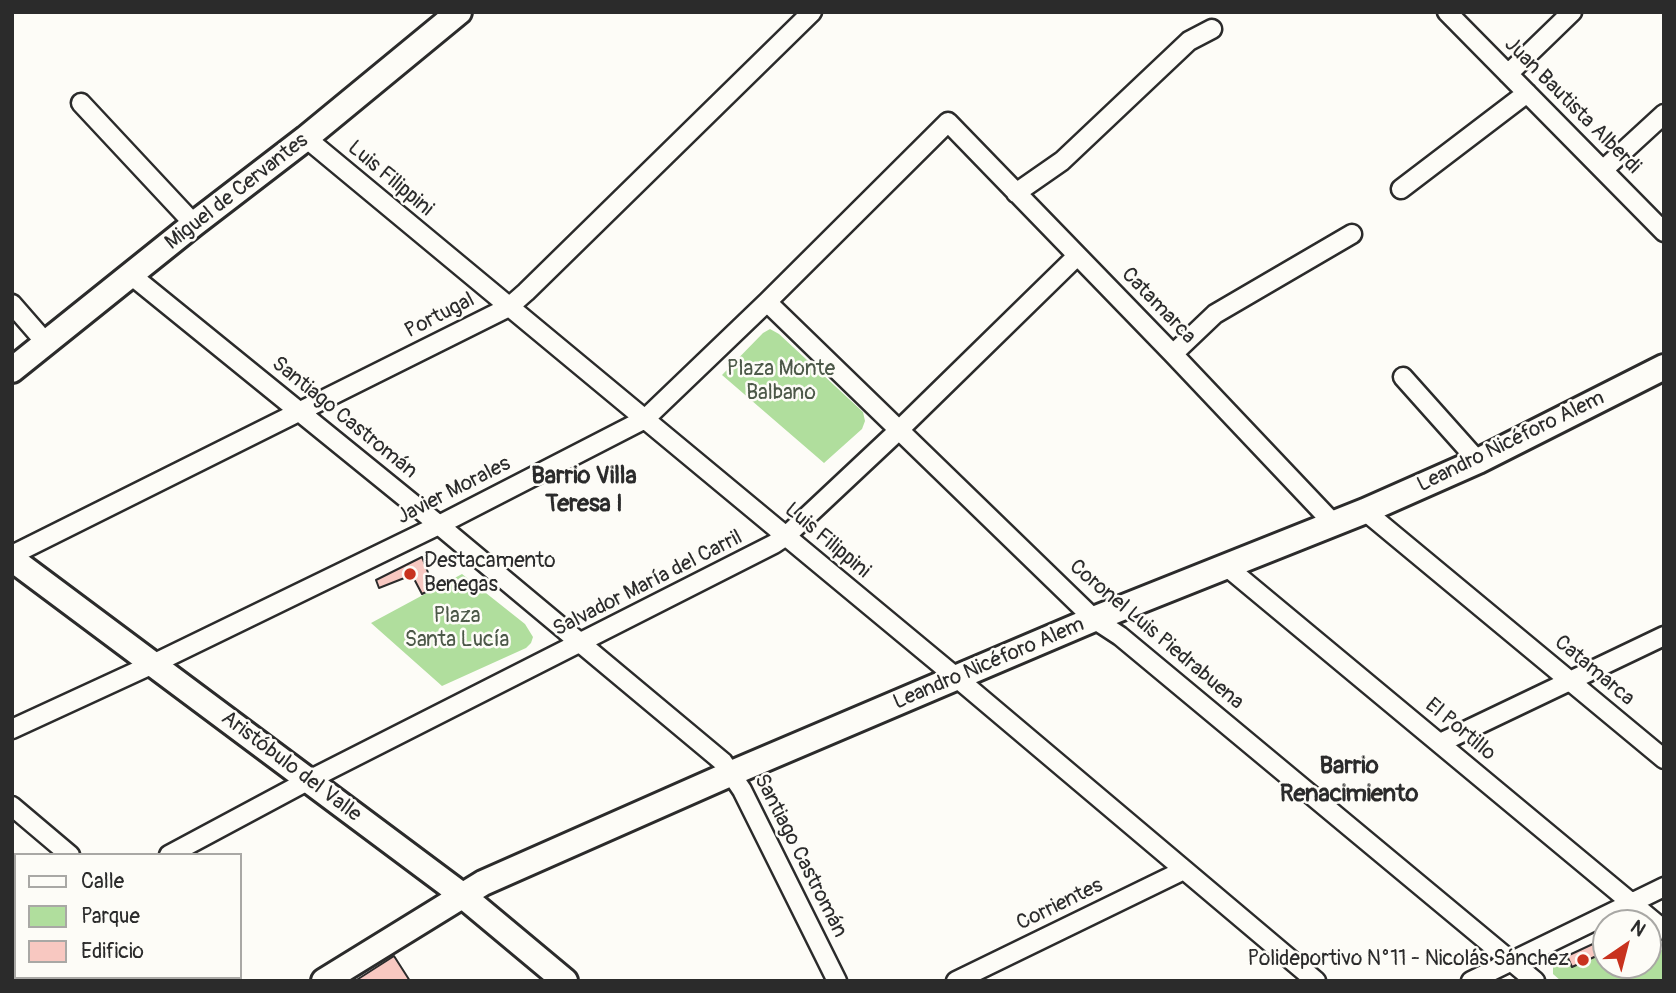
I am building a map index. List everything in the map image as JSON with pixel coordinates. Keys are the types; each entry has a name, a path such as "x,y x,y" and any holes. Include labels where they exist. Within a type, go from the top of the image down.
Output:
{"street":[{"name":"Miguel de Cervantes","path":"12,370 306,138 459,12"},
{"name":"Portugal","path":"12,557 509,307 812,12"},
{"name":"Juan Bautista Alberdi","path":"1447,12 1664,232"},
{"path":"1508,74 1572,12"},
{"path":"1016,192 1062,161 1189,41 1212,29"},
{"path":"1401,189 1527,93"},
{"path":"81,103 194,224"},
{"path":"1603,170 1664,114"},
{"name":"Catamarca","path":"948,122 1334,524"},
{"name":"Javier Morales","path":"12,729 153,664 439,525 645,419 948,122"},
{"name":"Luis Filippini","path":"306,138 957,678 1316,981"},
{"path":"1173,354 1215,314 1352,234"},
{"name":"Salvador María del Carril","path":"173,853 309,780 758,554 786,536 1077,256"},
{"name":"Santiago Castromán","path":"131,275 713,752 732,773 742,790 838,981"},
{"name":"Coronel Luis Piedrabuena","path":"767,302 1094,619 1120,636 1535,981"},
{"path":"12,304 46,343"},
{"name":"Leandro Nicéforo Alem","path":"324,981 483,883 732,773 1094,619 1366,511 1478,461 1664,367"},
{"path":"1403,377 1478,461"},
{"name":"Catamarca","path":"1366,511 1664,759"},
{"name":"Aristóbulo del Valle","path":"12,557 461,895 565,981"},
{"name":"El Portillo","path":"1226,566 1664,930"},
{"path":"1440,743 1664,636"},
{"path":"12,806 69,853"},
{"name":"Corrientes","path":"956,981 1184,870"},
{"path":"1471,981 1664,887"}],"green space":[{"name":"Plaza Monte Balbano","path":"770,329 779,334 863,412 865,421 862,429 824,463 722,375"},
{"name":"Plaza Santa Lucía","path":"462,574 525,624 533,637 526,648 442,686 371,623"},
{"path":"1592,945 1592,979 1662,979 1662,950 1664,979 1561,981 1553,974 1553,963"}],"building":[{"name":"Destacamento Benegas","path":"422,557 434,588 422,594 412,575 379,588 376,580"},
{"path":"1592,944 1592,958 1572,967 1567,956"},
{"path":"394,956 410,981 355,981"}],"place":[{"name":"Destacamento Benegas","path":"410,574"},
{"name":"Polideportivo N°11 - Nicolás Sánchez","path":"1583,960"}],"district":[{"name":"Barrio Villa Teresa I","path":"584,491"},
{"name":"Barrio Renacimiento","path":"1349,781"}]}
